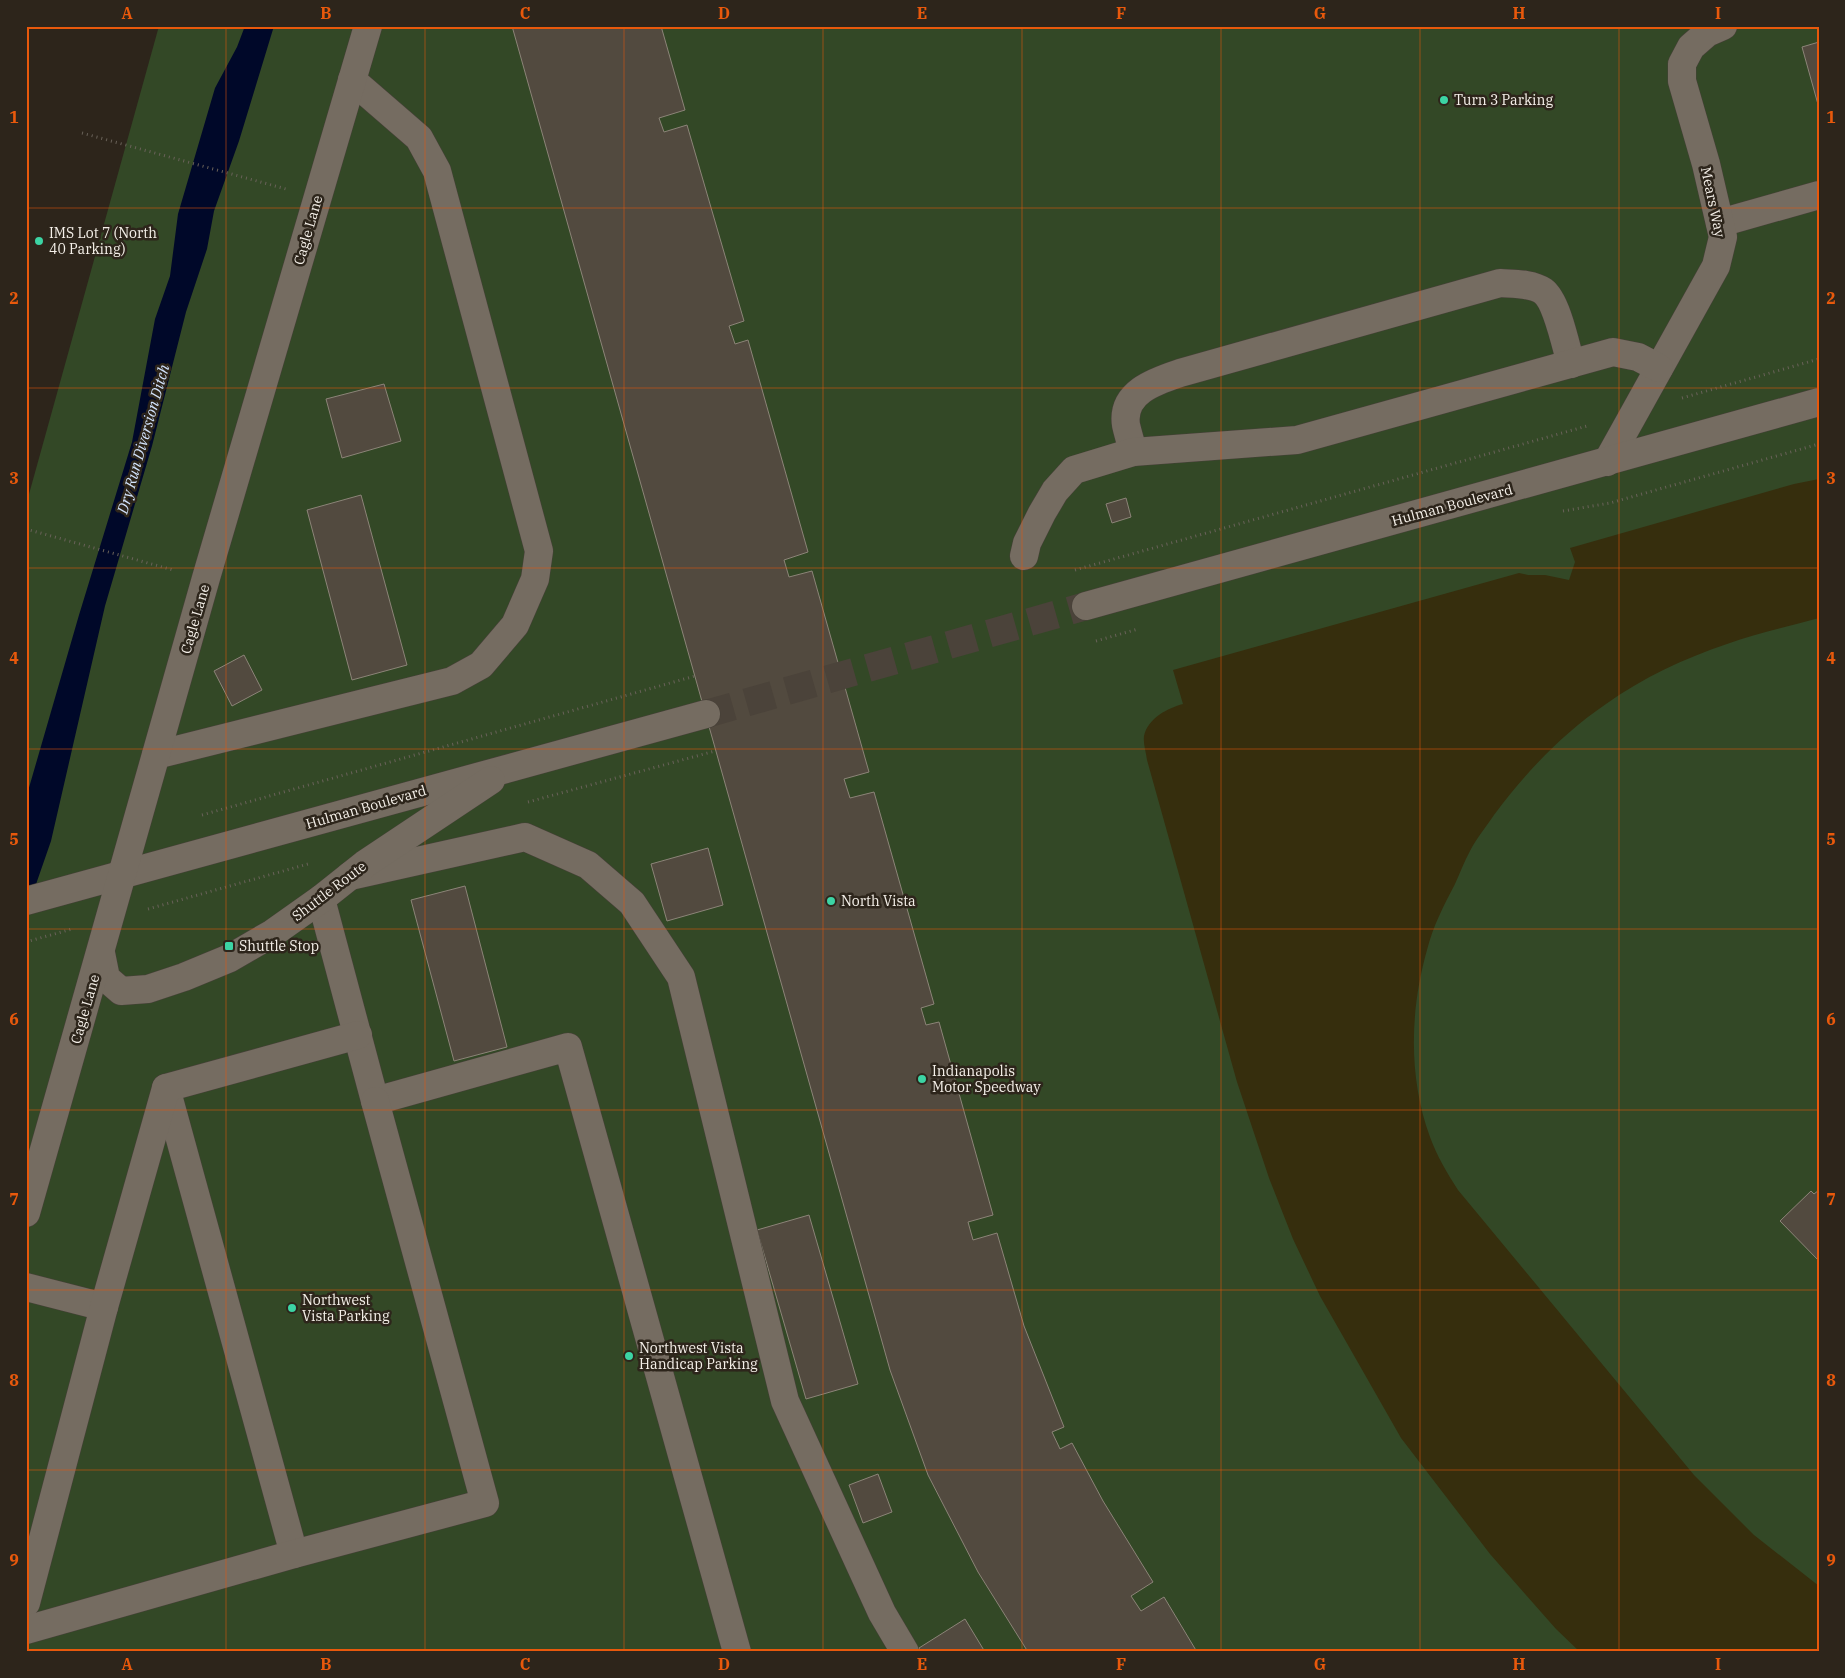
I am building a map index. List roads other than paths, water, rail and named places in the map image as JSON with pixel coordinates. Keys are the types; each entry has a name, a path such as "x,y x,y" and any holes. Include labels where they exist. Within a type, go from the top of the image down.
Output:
{"street":[{"name":"Cagle Lane","path":"26,1213 214,550 368,26"},
{"name":"Mears Way","path":"1607,462 1716,266 1723,237 1682,81 1682,64 1691,47 1707,33 1723,26"},
{"path":"156,755 452,680 481,665 515,625 535,579 539,552 437,171 420,138 352,80"},
{"path":"1720,223 1819,195"},
{"path":"1133,452 1126,424 1128,407 1138,391 1156,382 1180,372 1500,283 1522,284 1543,291 1556,312 1571,364"},
{"path":"1024,556 1027,543 1042,513 1055,491 1074,470 1133,452 1297,440 1613,352 1638,356 1659,368"},
{"name":"Hulman Boulevard","path":"1086,606 1819,402"},
{"name":"Hulman Boulevard","path":"26,901 706,714"},
{"name":"Shuttle Route","path":"100,953 106,978 121,991 148,989 184,977 230,958 273,933 321,899 365,864 510,767"},
{"path":"350,876 525,837 588,865 632,903 681,977 786,1401 882,1613 905,1652"},
{"path":"26,1630 485,1502 321,899"},
{"path":"166,1088 358,1035"},
{"path":"375,1101 568,1047 737,1652"},
{"path":"26,1603 104,1308 166,1088"},
{"path":"166,1088 294,1554"},
{"path":"26,1287 104,1308"}],"water":[{"name":"Dry Run Diversion Ditch","path":"245,26 274,26 239,141 214,211 207,249 186,312 152,446 105,606 51,841 26,913 26,798 132,442 155,319 170,276 178,214 215,88 237,47"}],"tunnel":[{"path":"706,714 1086,606"}],"place":[{"name":"Turn 3 Parking","path":"1444,100"},
{"name":"IMS Lot 7 (North 40 Parking)","path":"39,241"},
{"name":"North Vista","path":"831,901"},
{"name":"Shuttle Stop","path":"229,946"},
{"name":"Indianapolis Motor Speedway","path":"922,1079"},
{"name":"Northwest Vista Parking","path":"292,1308"},
{"name":"Northwest Vista Handicap Parking","path":"629,1356"}]}
